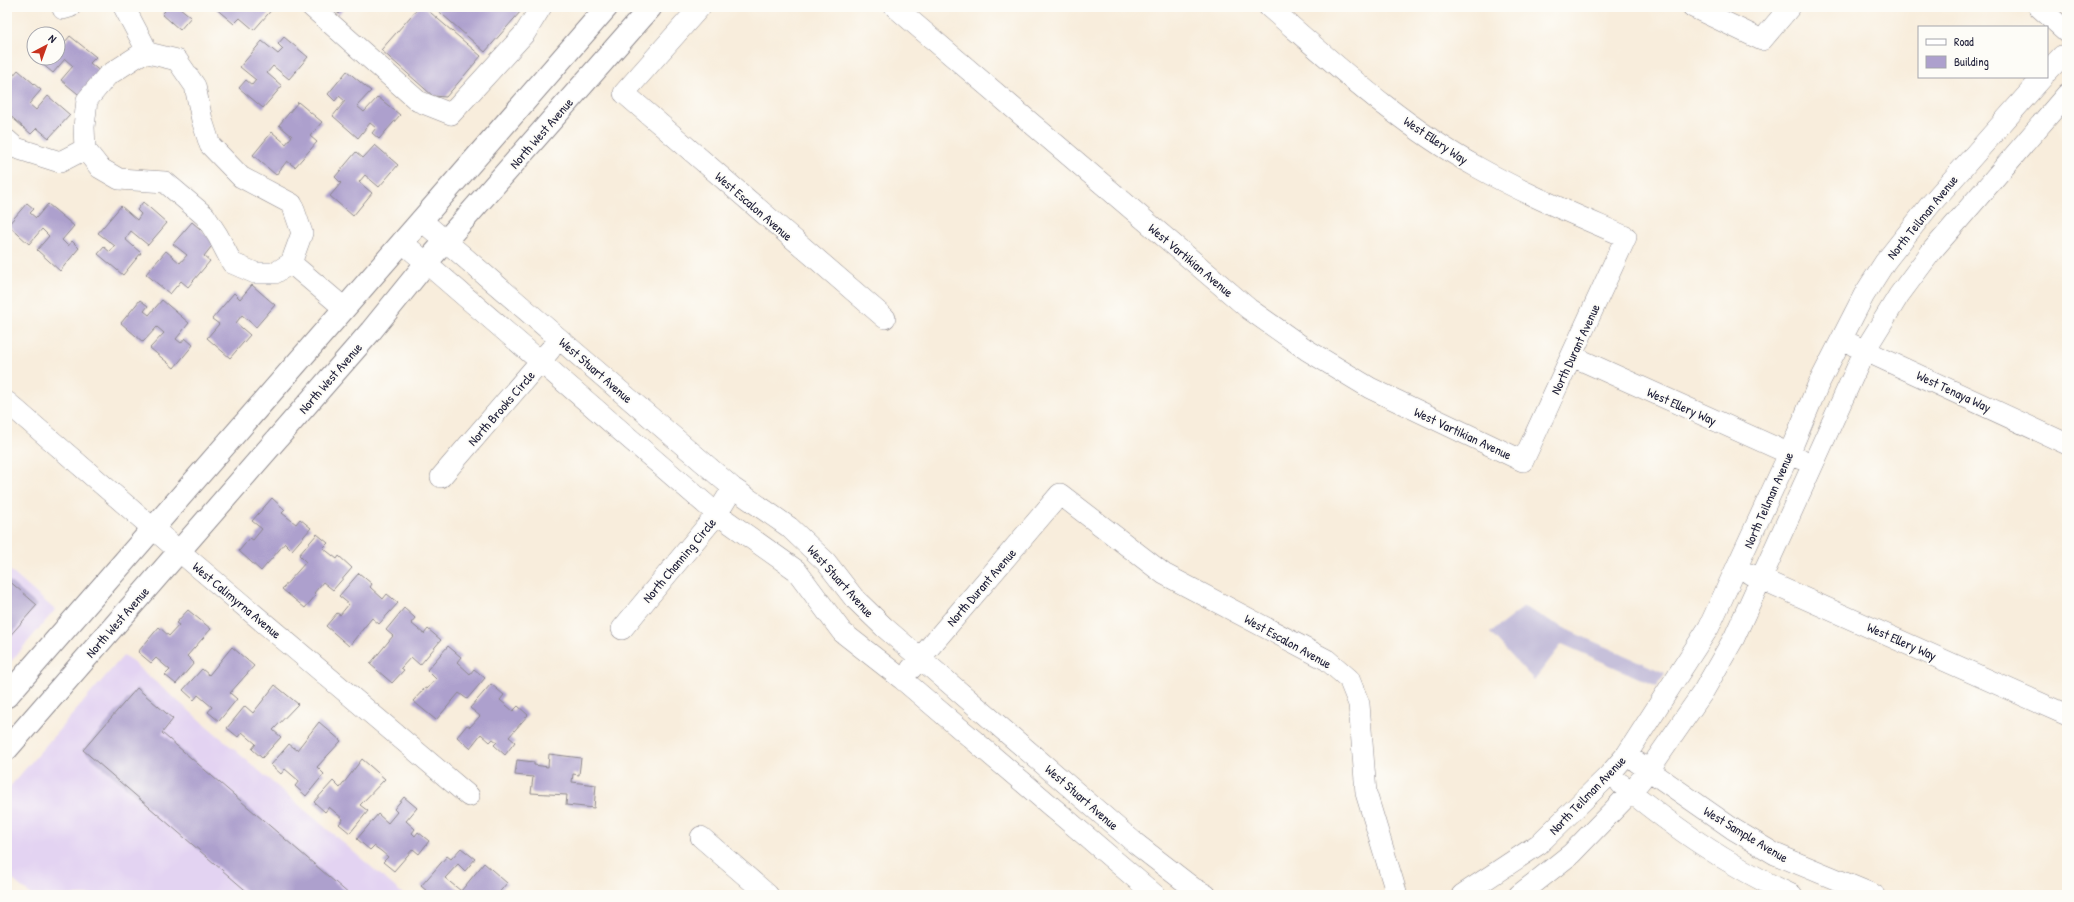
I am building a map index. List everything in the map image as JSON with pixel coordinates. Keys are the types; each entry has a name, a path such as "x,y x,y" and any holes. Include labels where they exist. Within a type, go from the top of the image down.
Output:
{"main road":[{"path":"7,696 607,7"},
{"name":"North West Avenue","path":"7,749 371,331 446,241 651,7"}],"street":[{"path":"124,7 142,43 144,52"},
{"path":"312,7 418,101 452,114 525,33 540,7"},
{"name":"West Escalon Avenue","path":"700,7 624,93 885,318"},
{"name":"West Vartikian Avenue","path":"895,7 1249,309 1307,350 1370,388 1523,461"},
{"name":"West Ellery Way","path":"1269,7 1369,93 1420,131 1477,167 1547,202 1626,237"},
{"path":"1693,7 1762,40 1790,7"},
{"path":"2039,7 2067,32"},
{"path":"144,52 177,60 195,86 202,120 210,145 241,177 292,204 302,233 291,263 275,273 255,273 232,263 218,236 204,216 165,182 119,179 100,168 85,149 84,127 87,100 107,76 144,52"},
{"path":"2048,71 2062,56 2067,54"},
{"name":"North Teilman Avenue","path":"1462,895 1539,844 1609,775 1627,754 1709,626 1737,568 1840,339 1864,295 1886,262 1930,205 2042,78"},
{"name":"North Teilman Avenue","path":"1519,895 1571,854 1631,792 1649,770 1703,692 1734,638 1865,350 1899,295 1931,252 2067,94"},
{"path":"7,140 16,148 60,162 85,149"},
{"name":"West Stuart Avenue","path":"421,220 733,488 789,527 826,562 854,598 884,627 1135,843 1193,888 1206,895"},
{"name":"North Durant Avenue","path":"1523,461 1626,237"},
{"name":"West Stuart Avenue","path":"402,242 428,262 717,514 796,570 842,632 902,679 1155,895"},
{"path":"291,263 344,308"},
{"name":"North Brooks Circle","path":"441,477 542,361 558,338"},
{"name":"West Tenaya Way","path":"1840,339 2067,444"},
{"name":"West Ellery Way","path":"1572,356 1814,465"},
{"name":"West Calimyrna Avenue","path":"7,402 179,552 470,796"},
{"name":"North Channing Circle","path":"622,629 717,514 733,488"},
{"name":"West Escalon Avenue","path":"1060,494 1164,574 1327,660 1349,679 1359,704 1366,794 1397,895"},
{"name":"North Durant Avenue","path":"902,679 1060,494"},
{"name":"West Ellery Way","path":"1737,568 2067,715"},
{"name":"West Sample Avenue","path":"1627,754 1733,829 1775,854 1861,893"},
{"path":"1609,775 1702,846 1753,877 1792,895"},
{"path":"701,838 768,895"}],"shaded area":[{"path":"7,568 55,610 7,666"},
{"path":"1524,607 1572,632 1665,673 1657,686 1562,644 1534,680 1490,633"},
{"path":"124,655 404,895 31,895 7,875 7,790"}],"building":[{"path":"160,7 179,7 191,17 180,30 162,14 165,11"},
{"path":"214,7 274,7 254,30 240,18 234,24"},
{"path":"331,7 345,7 339,14"},
{"path":"419,7 424,7 481,56 446,97 433,96 381,50"},
{"path":"434,7 520,7 521,11 485,52"},
{"path":"70,36 96,57 90,63 103,74 83,98 61,80 73,66 66,60 66,41"},
{"path":"284,37 308,57 289,79 273,66 267,73 282,86 263,108 239,88 246,80 252,85 256,80 240,67 262,41 278,54 283,49 278,44"},
{"path":"45,66 59,66 53,73"},
{"path":"18,70 41,90 29,104 36,110 48,96 70,115 49,138 37,128 31,134 7,113 11,106 7,102 7,83"},
{"path":"347,71 371,91 357,106 364,112 378,97 400,115 379,139 372,133 376,128 370,123 358,138 333,116 345,101 339,96 335,101 328,94"},
{"path":"298,102 322,122 310,136 317,142 295,167 287,161 276,175 253,155 272,132 286,144 292,136 279,125"},
{"path":"375,145 398,165 379,187 365,175 359,182 372,193 353,216 330,196 341,183 335,177 356,152 363,158"},
{"path":"143,202 167,223 148,245 131,231 125,239 141,253 123,275 98,254 104,247 110,252 115,246 98,233 121,206 137,220 141,214 137,210"},
{"path":"27,203 34,209 30,213 36,218 48,204 74,226 62,240 68,246 72,241 79,248 60,271 37,250 49,236 42,229 29,244 8,225"},
{"path":"192,222 215,242 204,256 210,261 188,287 181,281 170,294 146,274 166,251 180,263 187,255 173,244"},
{"path":"252,285 275,305 256,327 242,315 236,323 250,335 230,358 207,338 219,324 212,319 234,293 240,299"},
{"path":"140,300 148,306 144,311 149,315 162,300 189,323 176,339 181,343 185,338 193,345 174,368 150,348 164,333 157,327 143,342 121,323"},
{"path":"272,498 285,510 282,513 296,524 300,519 311,528 292,550 285,543 261,571 239,551 250,538 253,540 262,529 252,521"},
{"path":"317,534 328,543 323,548 337,559 339,556 352,568 333,590 323,582 314,593 316,595 305,608 282,589 306,562 299,555"},
{"path":"359,573 372,584 370,587 383,599 387,594 398,603 379,624 372,618 349,646 326,626 337,613 340,615 349,604 339,596"},
{"path":"7,579 37,605 7,639"},
{"path":"404,608 415,618 411,623 424,634 428,629 441,640 420,665 411,657 401,668 404,670 392,683 370,664 393,636 386,630"},
{"path":"188,610 211,629 187,656 194,663 176,684 165,675 170,670 156,658 151,663 138,652 159,627 169,636 179,625 176,623"},
{"path":"448,646 461,657 457,662 470,674 474,669 485,678 467,699 459,693 436,720 413,701 436,679 427,670"},
{"path":"232,647 254,666 230,693 237,699 219,721 208,712 212,707 198,695 194,700 183,690 202,669 209,675"},
{"path":"491,684 504,695 500,700 513,711 518,706 528,715 509,737 515,742 505,755 494,745 497,742 493,739 490,742 481,734 470,748 457,737 467,725 470,727 480,716 470,708"},
{"path":"275,685 298,704 273,730 281,737 262,758 252,749 256,744 242,732 238,737 227,728 245,706 253,713"},
{"path":"137,688 173,719 162,733 350,895 251,895 83,750"},
{"path":"319,722 341,741 317,767 324,774 306,796 295,786 299,781 285,769 281,774 271,765 289,744 297,750"},
{"path":"549,754 581,758 579,775 573,774 572,782 596,785 594,808 566,805 567,795 531,793 533,777 515,775 517,760 534,762 534,765 548,767"},
{"path":"362,759 385,779 360,805 368,811 350,833 339,824 343,819 329,807 325,812 314,802 333,781 340,788"},
{"path":"404,797 417,808 406,821 415,829 412,833 415,836 418,832 429,841 419,854 413,849 394,871 383,862 388,857 374,846 370,850 357,839 378,814 388,823 397,812 394,809"},
{"path":"461,848 475,859 465,871 458,864 445,878 461,891 484,863 507,883 497,895 426,895 428,892 421,886 447,856 451,859"}]}
